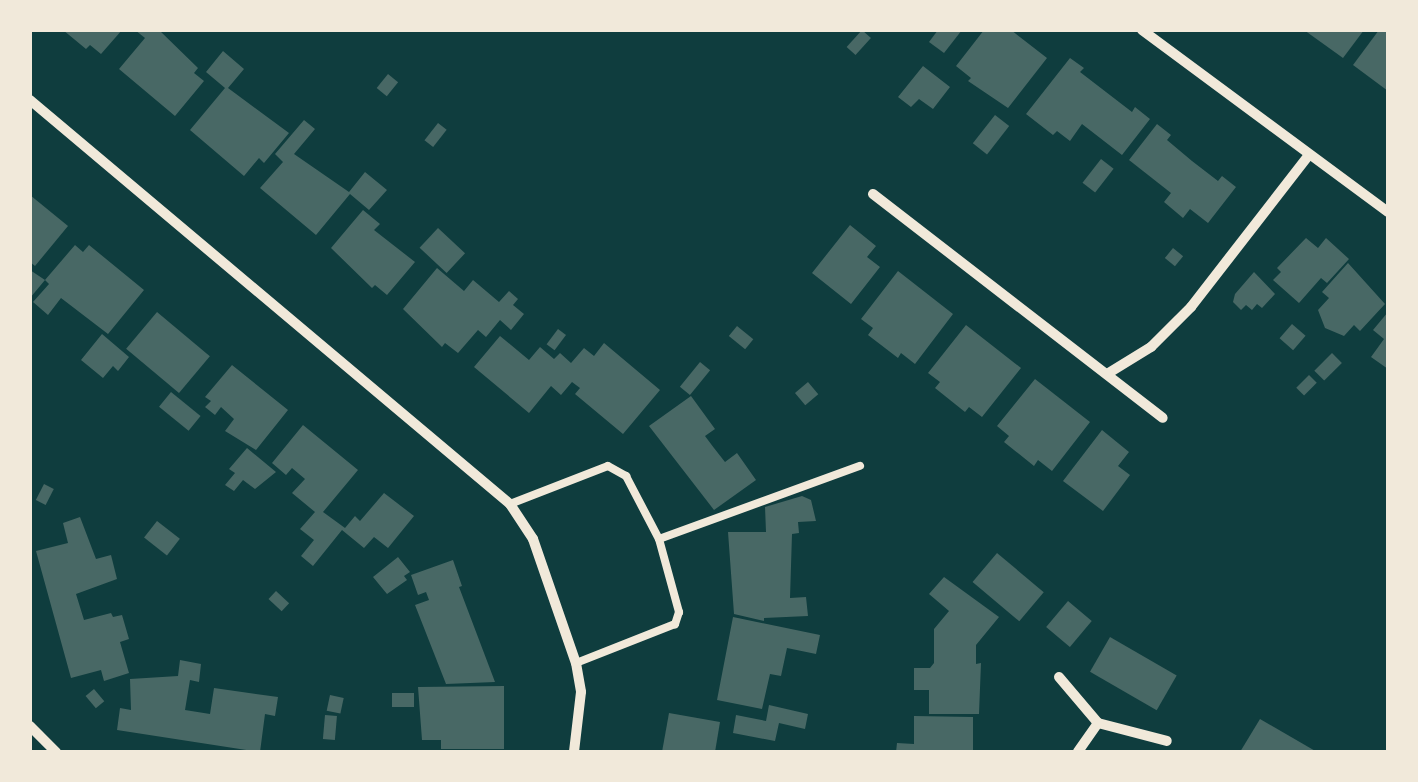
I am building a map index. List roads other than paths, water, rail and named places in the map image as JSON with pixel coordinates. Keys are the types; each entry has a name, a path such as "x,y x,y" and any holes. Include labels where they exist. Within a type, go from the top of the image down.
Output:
{"street":[{"path":"1142,30 1388,212"},
{"path":"30,100 510,504 533,539 576,662 581,692 574,752"},
{"path":"1107,374 1151,346 1192,307 1249,227 1310,155"},
{"path":"873,194 1163,418"},
{"path":"1058,676 1098,723 1167,740"},
{"path":"1078,752 1098,723"},
{"path":"30,726 56,752"}],"lane":[{"path":"510,504 608,466 626,476 659,539 679,612 675,624 576,662"},
{"path":"659,539 860,466"}]}
